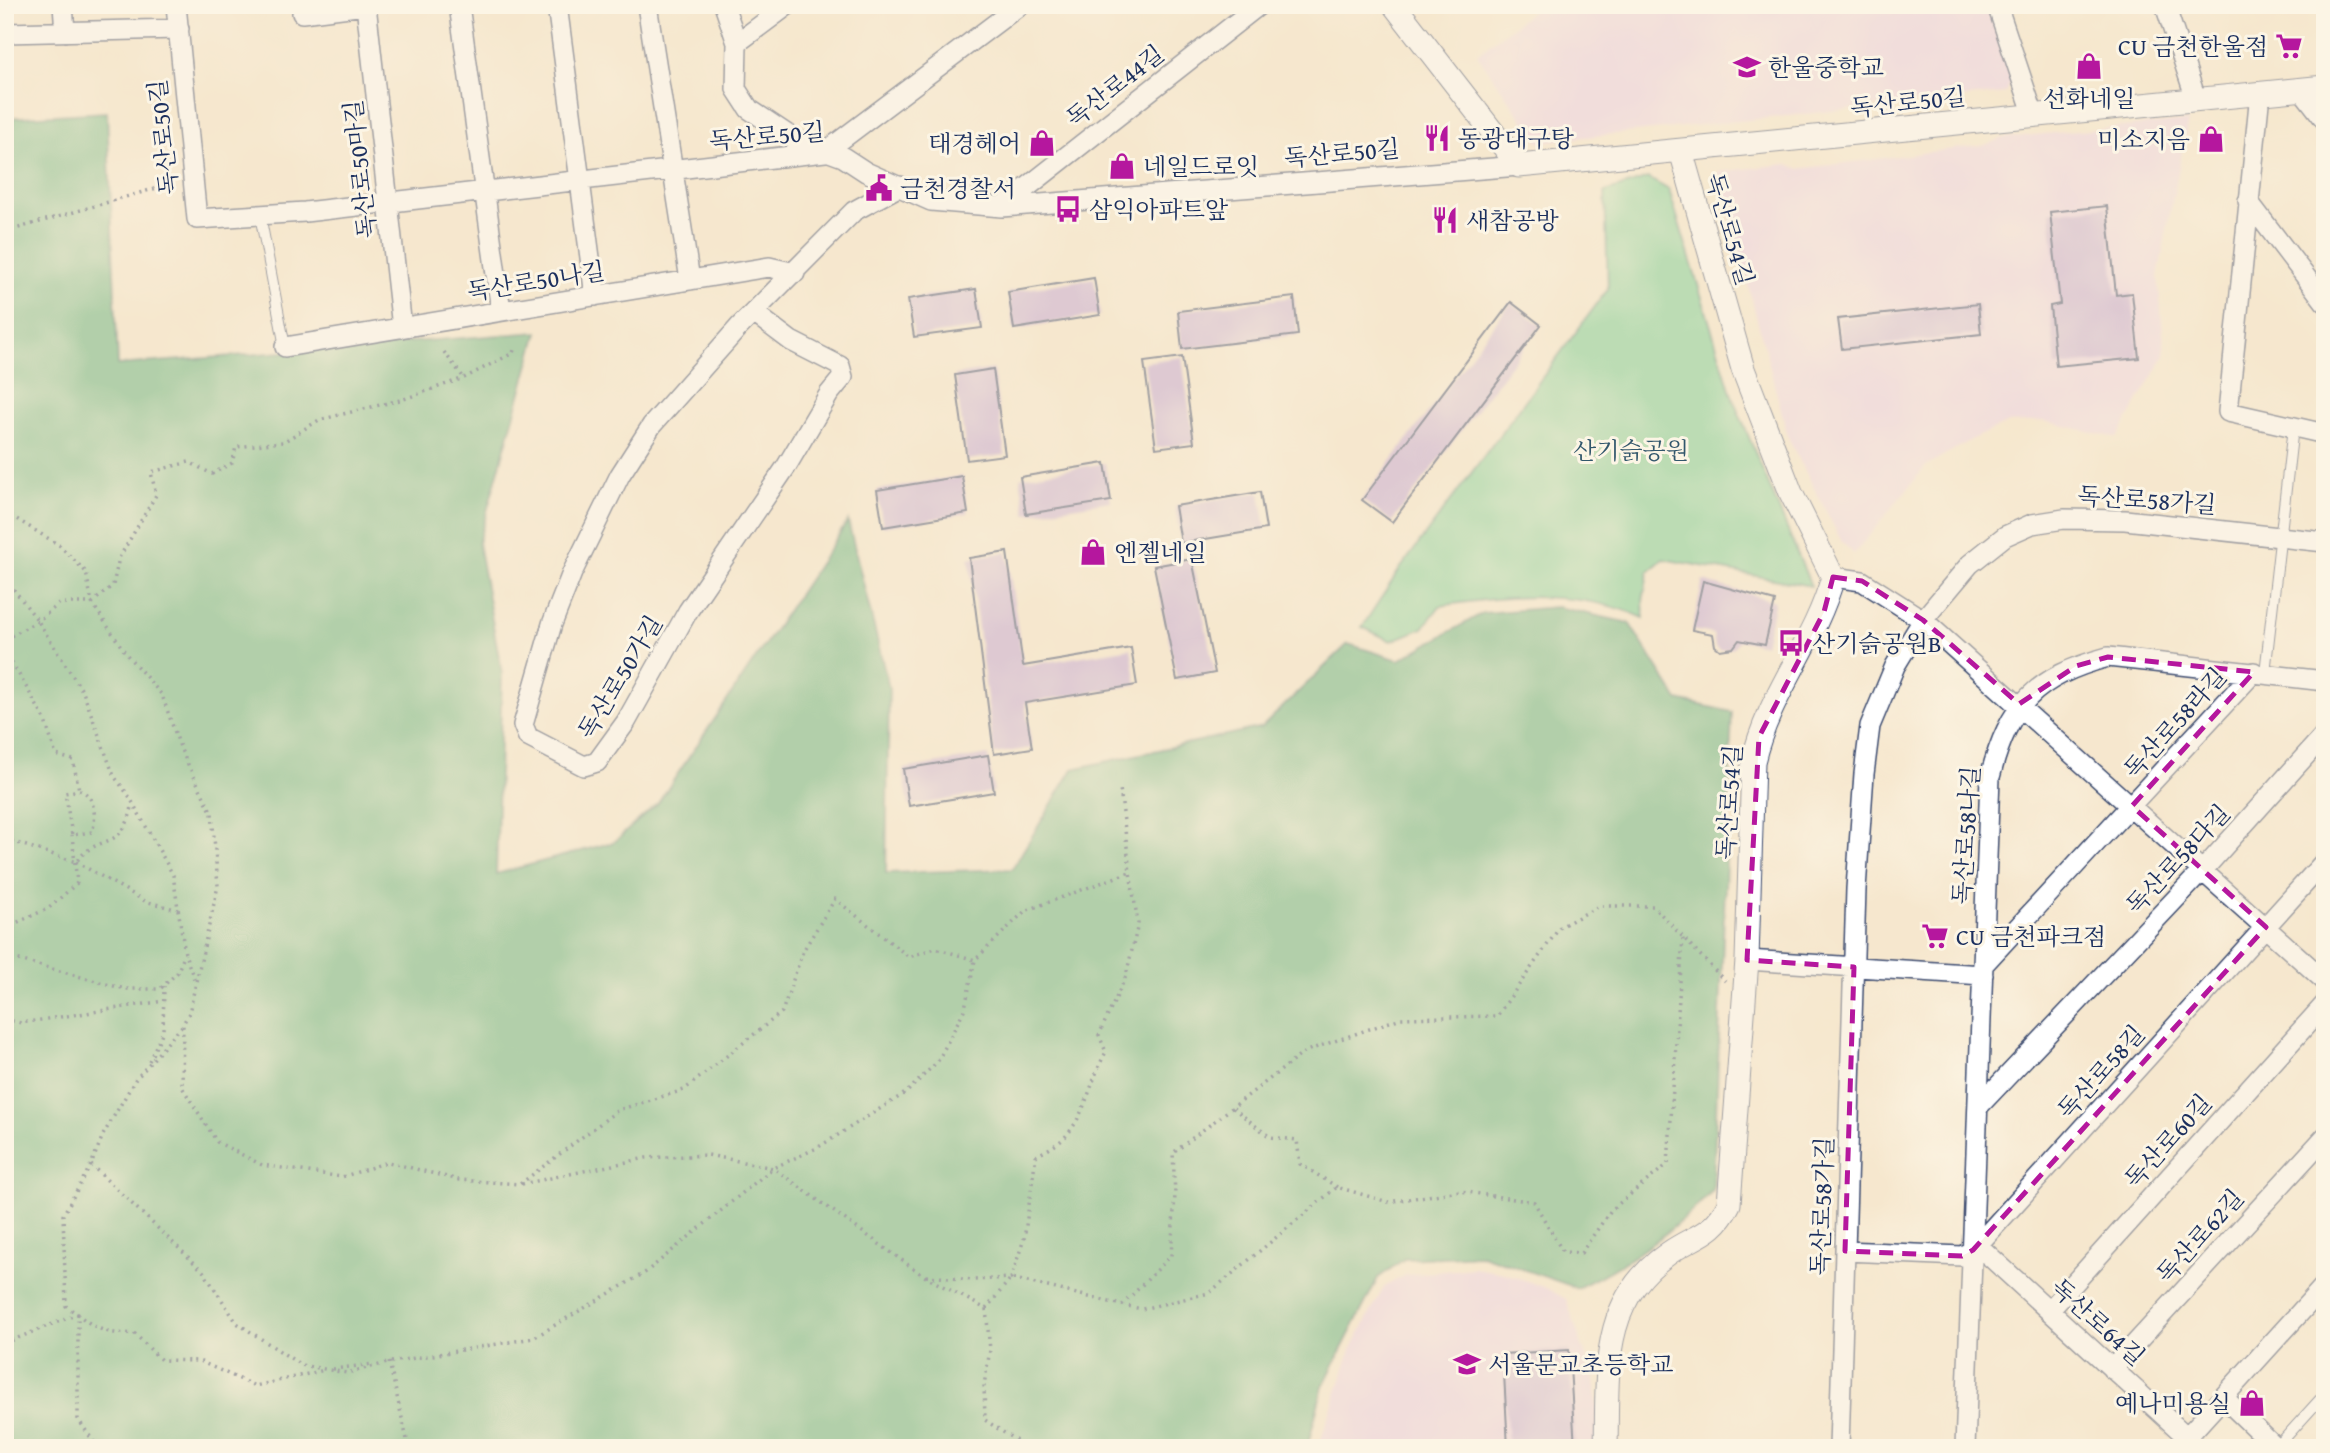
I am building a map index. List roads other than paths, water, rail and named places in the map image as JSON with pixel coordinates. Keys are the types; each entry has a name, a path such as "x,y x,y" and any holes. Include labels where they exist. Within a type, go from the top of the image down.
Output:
{"street":[{"path":"63,5 65,32"},
{"name":"독산로50길","path":"176,5 197,219 388,203 825,152 931,201 1002,207 1519,166 2325,87"},
{"path":"302,12 365,5"},
{"name":"독산로50마길","path":"365,5 402,328"},
{"path":"459,5 501,311"},
{"path":"557,5 595,296"},
{"path":"647,5 690,280"},
{"path":"724,5 737,43 736,89 749,109 794,139 825,152 1020,5"},
{"path":"737,43 788,5"},
{"name":"독산로44길","path":"1002,207 1259,5"},
{"path":"1394,5 1519,166"},
{"path":"1997,5 2034,116"},
{"path":"2165,5 2196,99"},
{"path":"5,33 178,29"},
{"path":"2301,89 2325,120"},
{"path":"2260,93 2228,412 2325,434"},
{"name":"독산로54길","path":"1606,1448 1611,1335 1633,1289 1647,1270 1671,1252 1715,1227 1729,1204 1747,960 1756,750 1772,704 1824,612 1833,577 1791,493 1742,369 1681,151"},
{"name":"독산로50가길","path":"754,313 791,341 840,366 843,377 829,394 741,537 688,611 626,722 597,762 584,766 528,737 523,725 552,624 593,525 652,425 689,381 754,313 795,273 854,211 900,186"},
{"path":"2248,201 2322,293"},
{"name":"독산로50나길","path":"285,347 769,267 795,273"},
{"name":"독산로58가길","path":"1839,1448 1854,967 1864,774 1870,726 1895,667 1923,620 1970,564 2005,536 2032,524 2064,519 2126,520 2325,542"},
{"path":"1833,577 1863,581 1923,620 2132,806"},
{"name":"독산로58나길","path":"1965,1448 1990,776 2008,721 2019,704 2076,666 2108,657 2325,681"},
{"name":"독산로58라길","path":"1983,970 2132,806 2259,672"},
{"name":"독산로58다길","path":"1978,1107 2203,870 2325,734"},
{"name":"독산로58라길","path":"2132,806 2203,870"},
{"name":"독산로58길","path":"1973,1250 2325,861"},
{"path":"2203,870 2325,981"},
{"path":"1747,960 1854,967 1983,970"},
{"name":"독산로60길","path":"2049,1311 2325,1004"},
{"name":"독산로62길","path":"2112,1369 2325,1137"},
{"path":"1845,1251 1962,1256 1973,1250"},
{"name":"독산로64길","path":"1973,1250 1985,1252 2112,1369 2182,1442 2325,1284"},
{"path":"2223,1397 2276,1448"}],"lane":[{"path":"260,215 285,347"},
{"path":"2259,672 2280,537 2293,428"},
{"path":"2276,1448 2324,1395"}],"place":[{"name":"CU 금천한울점","path":"2289,46"},
{"name":"선화네일","path":"2089,66"},
{"name":"한울중학교","path":"1747,67"},
{"name":"동광대구탕","path":"1437,138"},
{"name":"미소지음","path":"2211,139"},
{"name":"태경헤어","path":"1042,143"},
{"name":"네일드로잇","path":"1122,166"},
{"name":"금천경찰서","path":"879,188"},
{"name":"삼익아파트앞","path":"1068,209"},
{"name":"새참공방","path":"1445,220"},
{"name":"엔젤네일","path":"1093,552"},
{"name":"산기슭공원B","path":"1791,643"},
{"name":"CU 금천파크점","path":"1935,936"},
{"name":"서울문교초등학교","path":"1467,1364"},
{"name":"예나미용실","path":"2252,1403"}],"park label":[{"name":"산기슭공원","path":"1631,450"}]}
